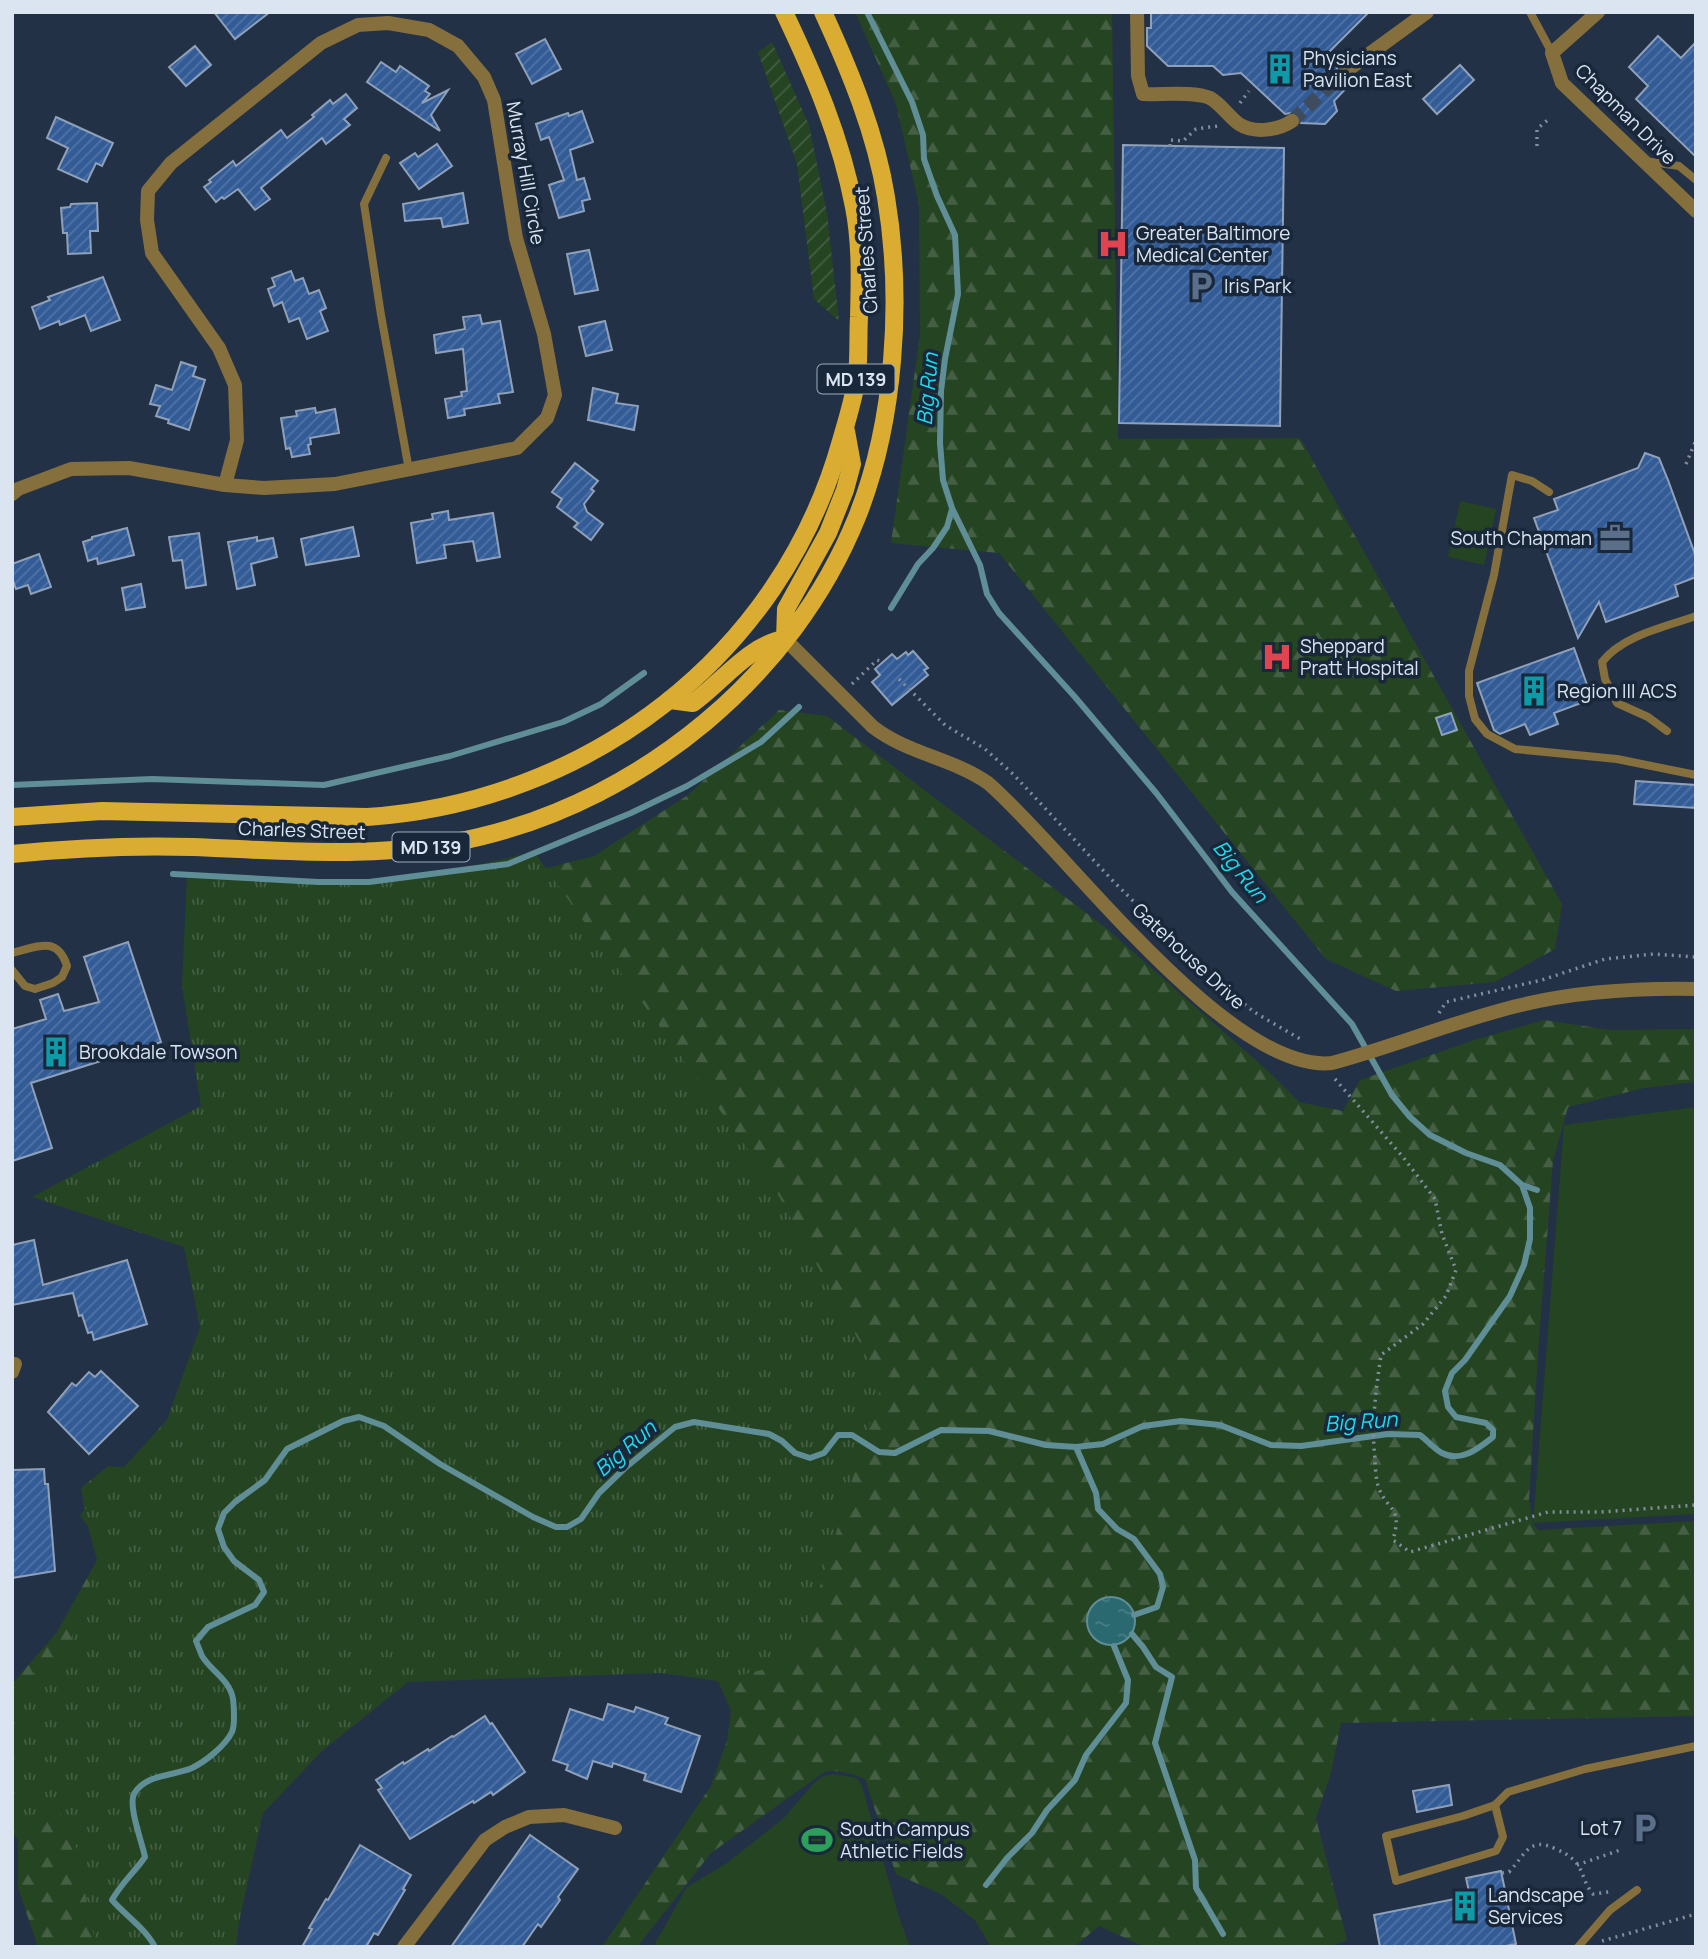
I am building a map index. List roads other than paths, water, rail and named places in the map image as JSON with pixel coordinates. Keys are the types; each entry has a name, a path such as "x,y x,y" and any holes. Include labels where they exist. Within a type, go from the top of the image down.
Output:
{"main road":[{"name":"Charles Street","path":"12,817 102,811 153,811 367,817 433,809 493,794 550,773 607,744 670,700 704,669 736,635 784,571 817,510 835,465 857,376 860,270 855,210 842,154 820,90 784,12"},
{"name":"Charles Street","path":"12,854 80,848 159,846 306,853 377,853 418,849 481,837 570,807 617,785 671,750 747,684 785,639 815,595 856,519 884,426 892,352 894,284 887,199 875,147 823,12"},
{"path":"670,700 693,703 757,649 770,641 785,639 786,609 828,533 845,490 852,464 845,427"}],"street":[{"path":"1137,12 1138,76 1143,94 1210,98 1239,124 1249,128 1278,129 1292,121"},
{"path":"1346,71 1427,12"},
{"name":"Chapman Drive","path":"1598,12 1552,53 1562,83 1696,211"},
{"name":"Murray Hill Circle","path":"388,23 429,30 458,46 484,77 494,100 516,238 544,334 555,395 547,418 517,448 409,470 335,484 264,488 225,485 237,440 235,385 219,348 152,253 147,220 148,191 170,163 321,43 358,25 388,23"},
{"path":"12,494 18,489 71,469 129,468 225,485"},
{"name":"Gatehouse Drive","path":"785,639 887,737 903,747 965,769 1000,793 1160,960 1217,1012 1270,1048 1300,1060 1322,1064 1347,1059 1496,1011 1557,998 1628,989 1696,989"},
{"path":"404,1947 485,1840 505,1827 530,1817 564,1815 615,1828"}],"lane":[{"path":"1530,12 1552,53"},
{"path":"386,158 364,204 409,470"},
{"path":"1645,161 1679,166 1696,180"},
{"path":"1549,492 1532,481 1512,475 1494,575 1469,671 1469,695 1475,719 1487,734 1515,749 1617,759 1696,775"},
{"path":"1667,731 1617,703 1605,679 1602,662 1611,651 1629,641 1696,616"},
{"path":"12,953 43,946 55,947 63,953 67,966 62,977 35,989 24,986 12,970"},
{"path":"1495,1805 1503,1837 1496,1851 1395,1881 1386,1836 1463,1816 1495,1805 1508,1792 1585,1769 1696,1746"},
{"path":"1579,1946 1610,1910 1637,1890"}],"water":[{"path":"1111,1597 1128,1604 1135,1621 1128,1638 1111,1645 1094,1638 1087,1621 1094,1604"}],"waterway":[{"name":"Big Run","path":"155,1947 141,1928 112,1900 145,1857 134,1815 134,1794 139,1787 152,1779 192,1768 215,1753 229,1737 234,1721 231,1692 202,1656 196,1641 208,1627 255,1605 264,1592 259,1580 234,1561 224,1547 218,1529 224,1513 265,1480 287,1449 343,1421 359,1417 384,1426 440,1464 533,1517 556,1527 567,1527 581,1519 599,1493 625,1468 675,1427 694,1422 769,1434 795,1453 810,1458 824,1453 838,1435 852,1435 879,1452 895,1453 941,1430 989,1431 1046,1445 1076,1447 1103,1444 1143,1426 1181,1421 1220,1425 1271,1445 1301,1446 1388,1434 1420,1435 1449,1456 1469,1453 1493,1437 1493,1430 1486,1423 1456,1417 1448,1407 1445,1391 1452,1373 1465,1360 1510,1296 1524,1265 1530,1239 1530,1208 1522,1185 1500,1165 1466,1153 1430,1135 1410,1117 1392,1095 1352,1024 1232,892 1157,794 999,613 987,594 980,565 952,508 943,480 940,443 941,391 958,294 955,235 924,159 923,135 912,102 867,12"},
{"path":"891,608 918,564 947,527 952,509"},
{"path":"12,785 152,779 324,785 450,756 563,722 601,704 644,673"},
{"path":"173,874 369,882 508,864 631,813 687,786 761,742 799,707"},
{"path":"1522,1185 1537,1190"},
{"path":"1076,1447 1096,1493 1098,1509 1117,1529 1134,1539 1160,1574 1163,1587 1157,1607 1134,1615"},
{"path":"1132,1634 1156,1667 1172,1677 1155,1743 1195,1860 1196,1888 1223,1934"},
{"path":"986,1885 1075,1780 1086,1755 1126,1703 1128,1680 1114,1646"}],"tunnel":[{"path":"1292,121 1346,71"}],"place":[{"name":"Physicians Pavilion East","path":"1280,69"},
{"name":"Greater Baltimore Medical Center","path":"1113,244"},
{"name":"Iris Park","path":"1201,286"},
{"name":"South Chapman","path":"1615,538"},
{"name":"Sheppard Pratt Hospital","path":"1277,657"},
{"name":"Region III ACS","path":"1534,691"},
{"name":"Brookdale Towson","path":"56,1052"},
{"name":"Lot 7","path":"1645,1828"},
{"name":"South Campus Athletic Fields","path":"817,1840"},
{"name":"Landscape Services","path":"1465,1906"}]}
